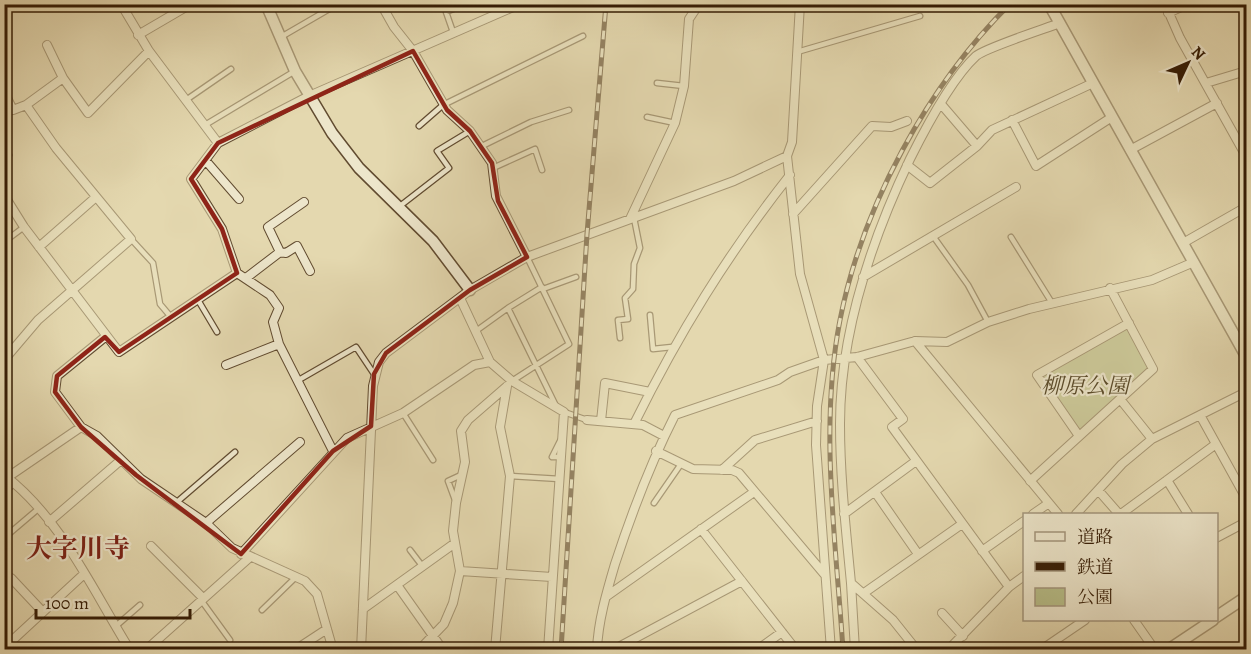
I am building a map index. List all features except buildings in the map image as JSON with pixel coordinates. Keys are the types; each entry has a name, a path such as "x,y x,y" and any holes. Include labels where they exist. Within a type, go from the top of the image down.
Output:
{"street":[{"path":"121,4 149,51 218,143"},
{"path":"138,35 191,4"},
{"path":"266,4 295,70 332,133 359,168 433,241 470,290"},
{"path":"381,4 413,51 443,105 482,146 493,168 496,196 526,257"},
{"path":"333,451 279,344 273,322 279,308 270,295 237,273 222,229 191,179 218,143 309,96 520,4"},
{"path":"632,218 675,123 684,86 689,18 699,4"},
{"path":"800,4 792,142 787,156 800,274 824,360 817,421 831,650"},
{"path":"1049,4 1246,356"},
{"path":"1188,4 1167,9 1246,156"},
{"path":"855,650 844,514 840,422 846,359 863,277 875,238 907,165 941,104 977,55 1060,23"},
{"path":"46,45 63,78 88,113 149,51"},
{"path":"1206,83 1246,71"},
{"path":"4,92 13,110 26,105 63,78"},
{"path":"907,165 930,183 977,146 992,130 1093,83"},
{"path":"1130,150 1217,103"},
{"path":"941,104 977,146"},
{"path":"6,353 38,320 131,239 56,148 26,105"},
{"path":"1012,120 1036,165 1112,117"},
{"path":"794,214 872,126 891,128 907,121"},
{"path":"361,650 374,375 386,353 470,290 526,257 734,181 787,156"},
{"path":"206,161 239,199"},
{"path":"634,424 672,346 721,268 790,175"},
{"path":"863,277 1016,187"},
{"path":"4,195 24,227 105,337 119,352 237,273"},
{"path":"39,247 96,197"},
{"path":"280,252 268,227 304,202"},
{"path":"1183,243 1246,207"},
{"path":"246,278 280,252 286,253 297,246 310,271"},
{"path":"597,650 607,596 631,514 656,451 675,415 778,381 790,372 824,360 857,357 915,341 946,342 988,322 1110,288 1167,276 1194,262"},
{"path":"1030,481 1153,369 1110,288"},
{"path":"460,298 490,362 509,384 560,409 562,437 560,479 548,650"},
{"path":"1079,436 1037,375 1129,323"},
{"path":"105,337 57,376 55,392 81,427 97,436 141,478 206,523 245,556 305,580 317,594 333,650"},
{"path":"915,341 1057,513"},
{"path":"226,365 279,344"},
{"path":"857,357 903,419 892,427 1009,588"},
{"path":"146,650 245,556 333,451 347,438 403,413 474,365 490,362"},
{"path":"601,421 605,383 650,392"},
{"path":"419,650 444,624 453,603 460,571 453,531 466,452 461,431 468,420 509,384"},
{"path":"495,650 510,476 500,427 509,384"},
{"path":"1077,513 1122,464 1152,439 1246,392"},
{"path":"1120,399 1152,439"},
{"path":"1200,415 1246,498"},
{"path":"587,420 634,424 664,435"},
{"path":"722,470 755,440 817,421"},
{"path":"81,427 9,479 39,508 49,522 130,650"},
{"path":"206,523 300,442"},
{"path":"1121,513 1216,444"},
{"path":"656,451 693,469 739,473 825,575"},
{"path":"49,522 121,460"},
{"path":"844,514 916,461"},
{"path":"1167,480 1187,513"},
{"path":"1098,490 1119,513"},
{"path":"607,596 754,492"},
{"path":"875,492 918,554"},
{"path":"1034,513 1049,503"},
{"path":"982,551 1023,522"},
{"path":"1218,537 1246,522"},
{"path":"864,593 962,524"},
{"path":"701,530 796,650"},
{"path":"363,609 455,543"},
{"path":"151,546 202,599"},
{"path":"460,571 552,577"},
{"path":"4,648 84,574"},
{"path":"948,650 1023,577"},
{"path":"11,578 42,611"},
{"path":"613,650 742,581"},
{"path":"851,582 893,620 917,650"},
{"path":"397,585 442,650"},
{"path":"1218,616 1246,597"},
{"path":"942,613 963,636"},
{"path":"1041,650 1084,621"},
{"path":"1135,621 1155,650"},
{"path":"1173,648 1212,621"},
{"path":"295,650 327,629"},
{"path":"757,650 782,632"}],"lane":[{"path":"453,32 446,12 463,5"},
{"path":"281,37 331,8"},
{"path":"797,52 920,16"},
{"path":"419,126 443,105 583,36"},
{"path":"186,100 231,69"},
{"path":"205,125 295,70"},
{"path":"657,83 684,86"},
{"path":"482,146 531,122 569,110"},
{"path":"647,117 675,123"},
{"path":"399,206 449,168 438,151 470,131"},
{"path":"493,168 535,149 542,170"},
{"path":"4,214 15,211"},
{"path":"620,338 618,320 628,318 625,298 633,289 634,264 640,248 632,218"},
{"path":"4,242 24,227"},
{"path":"933,236 968,285 988,322"},
{"path":"1011,237 1052,303"},
{"path":"131,239 153,263 160,303 171,317"},
{"path":"509,384 569,344 526,257"},
{"path":"476,331 508,308 543,288 576,277"},
{"path":"198,300 217,332"},
{"path":"508,308 560,409 587,420"},
{"path":"650,315 653,349 672,346"},
{"path":"297,381 356,347 374,375"},
{"path":"403,413 433,460"},
{"path":"177,502 235,452"},
{"path":"654,503 681,465"},
{"path":"510,476 560,479"},
{"path":"4,492 9,479"},
{"path":"4,538 39,508"},
{"path":"410,550 423,567"},
{"path":"262,610 296,577"},
{"path":"202,599 230,640"},
{"path":"116,627 140,605"}],"highlighted area":[{"path":"413,51 447,110 470,131 492,163 498,201 527,257 470,290 386,353 374,374 371,426 333,451 241,554 136,475 81,427 55,392 57,376 105,337 119,352 237,273 222,229 191,179 218,143"}],"green space":[{"name":"柳原公園","path":"1129,323 1153,369 1079,436 1037,375"}],"railway":[{"path":"561,650 587,234 606,4"},
{"path":"843,650 833,526 830,443 834,360 850,277 864,234 902,150 952,72 980,36 1010,4"}],"district":[{"name":"大字川寺","path":"78,548"}]}
